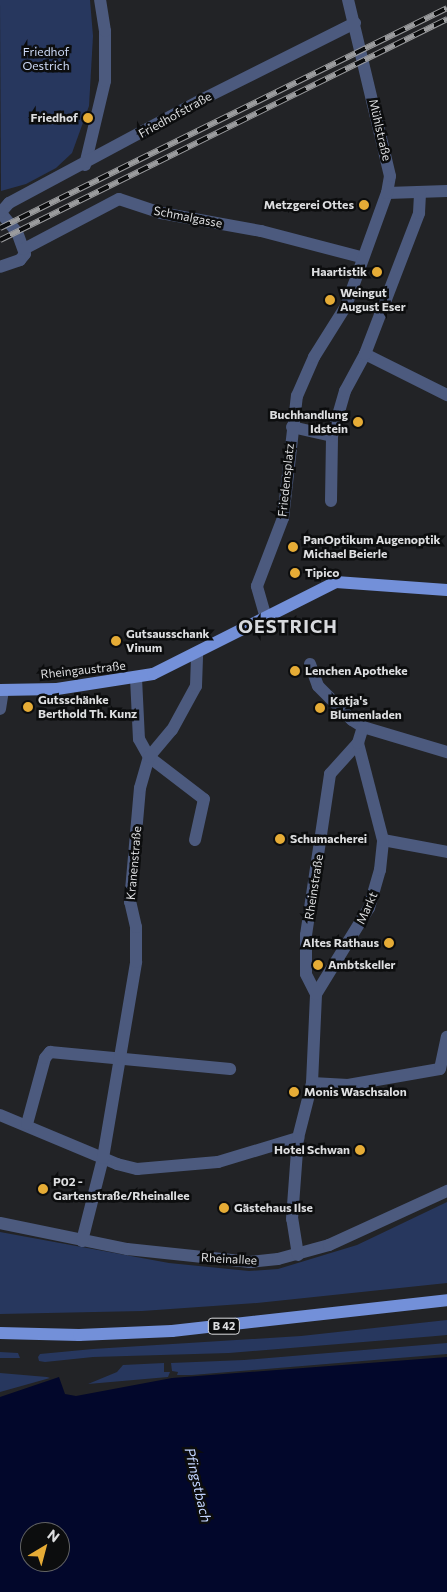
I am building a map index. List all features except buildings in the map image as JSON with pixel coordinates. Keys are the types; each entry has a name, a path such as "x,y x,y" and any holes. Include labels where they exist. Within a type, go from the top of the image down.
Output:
{"main road":[{"name":"Rheingaustraße","path":"2,690 57,689 153,674 336,582 447,590"},
{"name":"B 42","path":"0,1333 78,1335 172,1331 447,1300"}],"street":[{"path":"85,165 105,81 105,31 100,0"},
{"name":"Mühlstraße","path":"348,0 387,156 390,176 387,193 361,258"},
{"name":"Friedhofstraße","path":"0,212 9,203 85,165 203,99 355,23"},
{"path":"387,193 447,191"},
{"path":"331,501 332,436 345,391 365,354 419,213 420,193"},
{"name":"Schmalgasse","path":"0,267 20,260 24,249 119,199 161,214 261,231 361,258"},
{"path":"0,212 11,222 24,249"},
{"name":"Friedensplatz","path":"266,618 257,586 284,518 292,426 303,378 346,306 361,258"},
{"path":"365,354 447,395"},
{"name":"Friedensplatz","path":"292,426 332,436"},
{"name":"Kranenstraße","path":"82,1241 102,1158 117,1058 136,962 136,927 130,902 140,788 149,757 172,730 196,686 197,653"},
{"path":"310,664 318,686 363,727 447,752"},
{"path":"136,678 139,739 149,757 204,799 195,840"},
{"path":"0,709 2,690"},
{"name":"Rheinstraße","path":"298,1255 292,1219 298,1138 312,1082 316,994 306,974 306,935 330,774 358,743 363,727"},
{"name":"Markt","path":"316,994 346,949 376,890 383,840 379,817 358,743"},
{"path":"383,840 447,852"},
{"path":"312,1082 348,1085 440,1069 447,1037"},
{"path":"27,1124 46,1058 50,1052 230,1069"},
{"path":"0,1115 27,1124 102,1158 138,1170 218,1162 298,1138"},
{"name":"Rheinallee","path":"0,1223 82,1241 225,1261 250,1262 298,1255 345,1239 447,1192"}],"green space":[{"name":"Friedhof Oestrich","path":"0,0 90,0 93,36 89,106 72,153 56,168 26,184 1,191"},
{"path":"447,1202 447,1283 257,1303 142,1311 0,1314 0,1232 169,1263 249,1271 278,1269 357,1245"},
{"path":"447,1320 447,1335 436,1336 229,1353 93,1357 45,1362 39,1361 38,1357 40,1354 93,1349 301,1336"},
{"path":"447,1343 447,1354 192,1375 177,1375 178,1372 172,1371 171,1363 244,1360"},
{"path":"0,1352 18,1353 20,1358 0,1358"},
{"path":"164,1363 164,1372 170,1372 168,1377 88,1384 117,1372 123,1365"},
{"path":"0,1373 47,1377 50,1378 0,1392"}],"water":[{"name":"Pfingstbach","path":"447,1357 447,1592 0,1592 0,1397 59,1377 65,1394 76,1396 172,1378"}],"railway":[{"path":"0,228 447,8"},
{"path":"0,240 447,19"}],"place":[{"name":"Friedhof","path":"88,118"},
{"name":"Metzgerei Ottes","path":"364,205"},
{"name":"Haartistik","path":"377,272"},
{"name":"Weingut August Eser","path":"330,300"},
{"name":"Buchhandlung Idstein","path":"358,422"},
{"name":"PanOptikum Augenoptik Michael Beierle","path":"293,547"},
{"name":"Tipico","path":"295,573"},
{"name":"Gutsausschank Vinum","path":"116,641"},
{"name":"Lenchen Apotheke","path":"295,671"},
{"name":"Gutsschänke Berthold Th. Kunz","path":"28,707"},
{"name":"Katja's Blumenladen","path":"320,708"},
{"name":"Schumacherei","path":"280,839"},
{"name":"Altes Rathaus","path":"389,943"},
{"name":"Ambtskeller","path":"318,965"},
{"name":"Monis Waschsalon","path":"294,1092"},
{"name":"Hotel Schwan","path":"360,1150"},
{"name":"P02 - Gartenstraße/Rheinallee","path":"43,1189"},
{"name":"Gästehaus Ilse","path":"224,1208"}],"district":[{"name":"OESTRICH","path":"288,626"}]}
